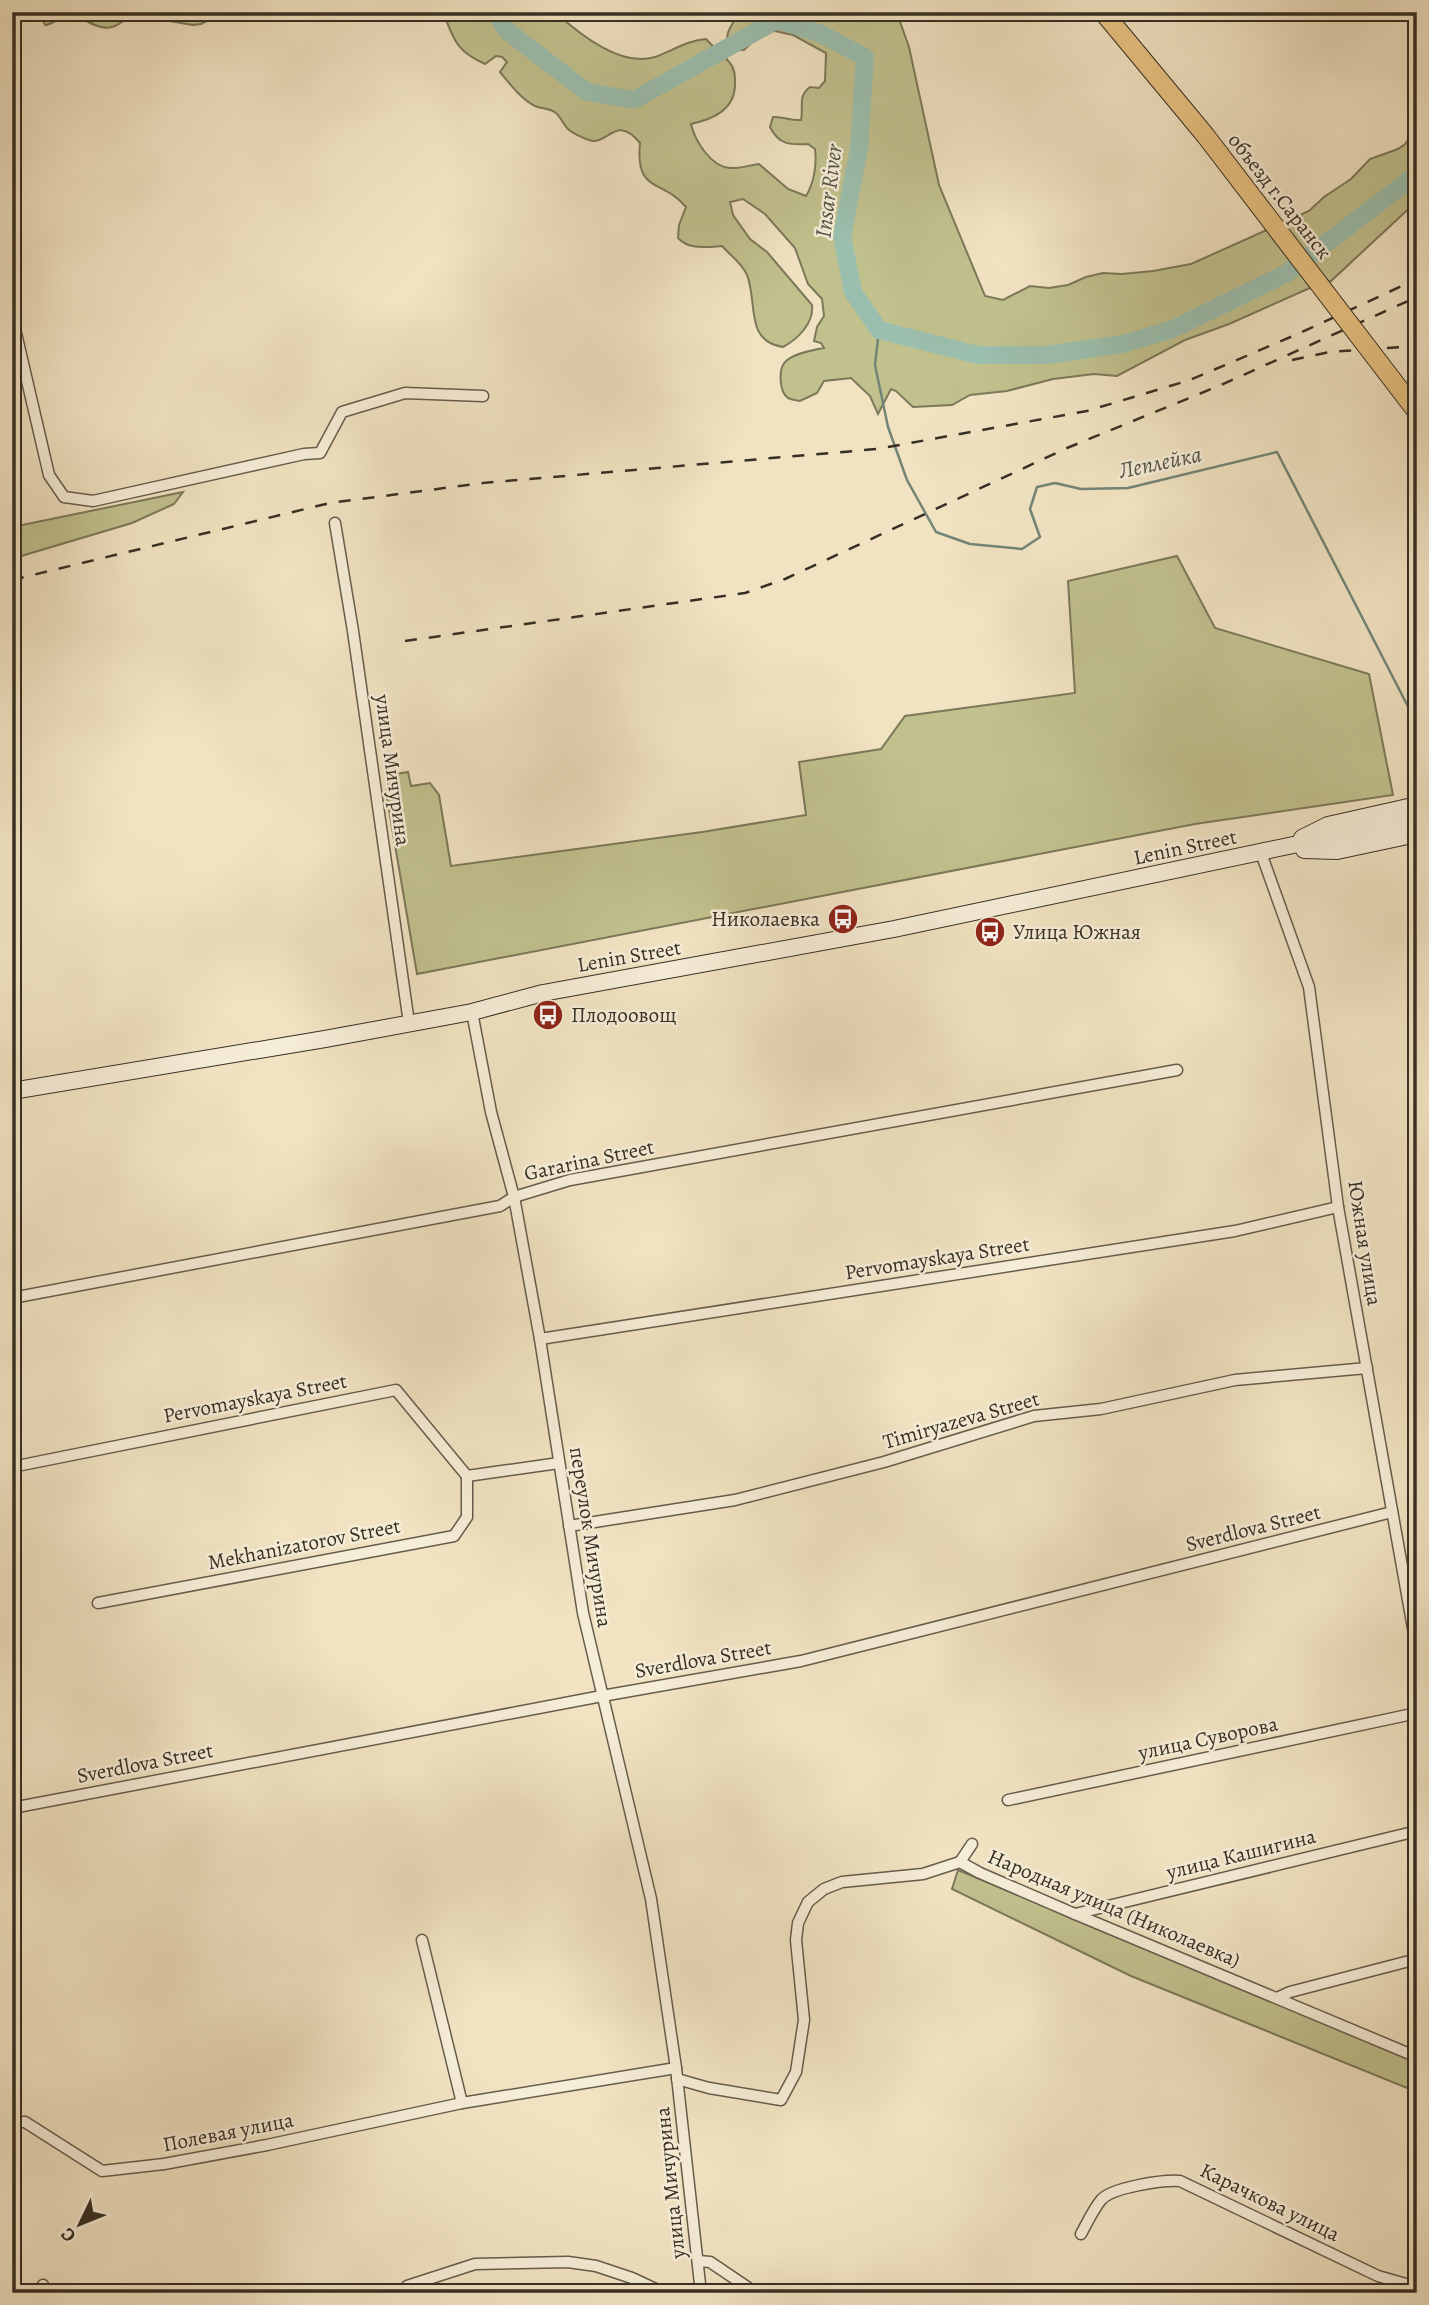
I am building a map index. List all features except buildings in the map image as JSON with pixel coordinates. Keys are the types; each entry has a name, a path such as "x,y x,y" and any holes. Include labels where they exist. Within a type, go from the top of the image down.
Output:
{"main road":[{"name":"объезд г.Саранск","path":"1103,12 1205,135 1417,412"},
{"path":"1269,851 1328,825 1417,805"},
{"name":"Lenin Street","path":"12,1091 325,1040 472,1012 543,993 894,929 1417,819"},
{"path":"1269,851 1337,851 1417,834"}],"street":[{"path":"12,316 49,475 64,497 93,501 304,454 320,453 342,412 405,393 483,396"},
{"name":"улица Мичурина","path":"335,523 352,623 409,1023"},
{"name":"Южная улица","path":"1269,851 1309,987 1338,1207 1416,1644"},
{"name":"переулок Мичурина","path":"472,1012 491,1112 513,1197 540,1339 583,1613 651,1899 677,2073"},
{"name":"Gararina Street","path":"12,1298 500,1206 513,1197 582,1178 1177,1070"},
{"name":"Pervomayskaya Street","path":"540,1339 1235,1231 1338,1207"},
{"name":"Timiryazeva Street","path":"569,1526 735,1500 884,1462 1034,1416 1101,1409 1235,1381 1367,1368"},
{"name":"Pervomayskaya Street","path":"12,1467 396,1390 467,1476"},
{"path":"467,1476 559,1463"},
{"name":"Mekhanizatorov Street","path":"99,1602 454,1536 467,1517 467,1476"},
{"name":"Sverdlova Street","path":"12,1808 801,1661 1392,1512"},
{"name":"улица Суворова","path":"1008,1800 1417,1713"},
{"name":"улица Кашигина","path":"1075,1914 1417,1831"},
{"path":"960,1862 972,1844"},
{"name":"Народная улица (Николаевка)","path":"677,2073 709,2088 780,2100 796,2072 804,2020 796,1940 798,1923 808,1902 824,1889 842,1882 923,1874 960,1862 1075,1914 1417,2057"},
{"path":"422,1940 462,2103"},
{"path":"1276,1998 1417,1959"},
{"name":"улица Мичурина","path":"677,2073 701,2293"},
{"name":"Полевая улица","path":"12,2122 25,2122 102,2171 164,2164 254,2148 462,2103 677,2073"},
{"name":"Карачкова улица","path":"1081,2234 1102,2198 1124,2189 1180,2180 1378,2276 1406,2284 1417,2284"},
{"path":"698,2261 710,2262 756,2293"},
{"path":"407,2286 475,2264 568,2262 608,2270 664,2293"}],"green space":[{"path":"40,12 136,12 107,28 70,15 45,25"},
{"path":"144,12 247,12 241,18 218,15 193,25 151,18"},
{"path":"443,12 555,12 588,38 628,58 655,57 706,39 732,65 735,84 727,107 715,116 691,124 700,145 710,158 723,167 737,168 759,164 788,189 806,196 814,174 815,149 808,144 781,141 770,127 773,117 801,120 806,91 810,87 819,88 825,81 826,53 793,35 766,29 744,50 734,50 727,36 730,27 740,12 894,12 909,47 939,185 985,296 1003,300 1030,286 1049,288 1068,285 1103,273 1153,271 1191,264 1309,211 1351,179 1370,159 1405,144 1417,128 1417,201 1331,281 1185,340 1117,376 1094,374 1053,379 1007,391 970,395 952,405 913,407 891,389 878,414 870,396 851,378 824,381 817,393 800,401 794,400 788,398 783,391 783,364 804,352 824,348 821,343 814,341 817,327 824,316 822,299 808,284 795,248 765,214 743,199 730,202 733,215 750,239 767,252 812,305 812,312 804,330 783,347 762,337 757,329 750,286 743,267 722,246 693,246 678,238 679,225 686,207 646,178 640,159 640,143 632,135 619,130 593,141 571,132 556,113 535,106 516,91 500,72 507,62 502,57 496,56 485,64 462,49 453,37"},
{"path":"183,492 174,504 132,523 18,557 12,563 12,527"},
{"path":"1177,556 1215,628 1369,674 1393,795 1195,824 417,974 386,792 391,775 408,772 411,786 430,783 439,795 451,866 806,815 799,762 881,749 905,716 1075,693 1068,581"},
{"path":"958,1870 1417,2061 1417,2092 1131,1976 952,1889"}],"waterway":[{"name":"Insar River","path":"495,12 507,31 587,92 634,100 777,20 819,33 865,57 859,149 842,236 853,292 879,330 978,355 1047,355 1123,344 1173,329 1287,273 1417,174"},
{"name":"Леплейка","path":"879,330 875,365 888,427 907,480 936,532 970,544 1022,549 1040,537 1030,509 1037,487 1055,483 1081,489 1128,488 1277,452 1417,724"}],"railway":[{"path":"12,580 330,503 483,483 877,449 1087,411 1190,380 1417,279"},
{"path":"405,641 745,593 785,579 1067,448 1221,385 1417,297"},
{"path":"1292,360 1330,352 1417,346"}],"place":[{"name":"Николаевка","path":"843,919"},
{"name":"Улица Южная","path":"990,932"},
{"name":"Плодоовощ","path":"548,1015"}]}
